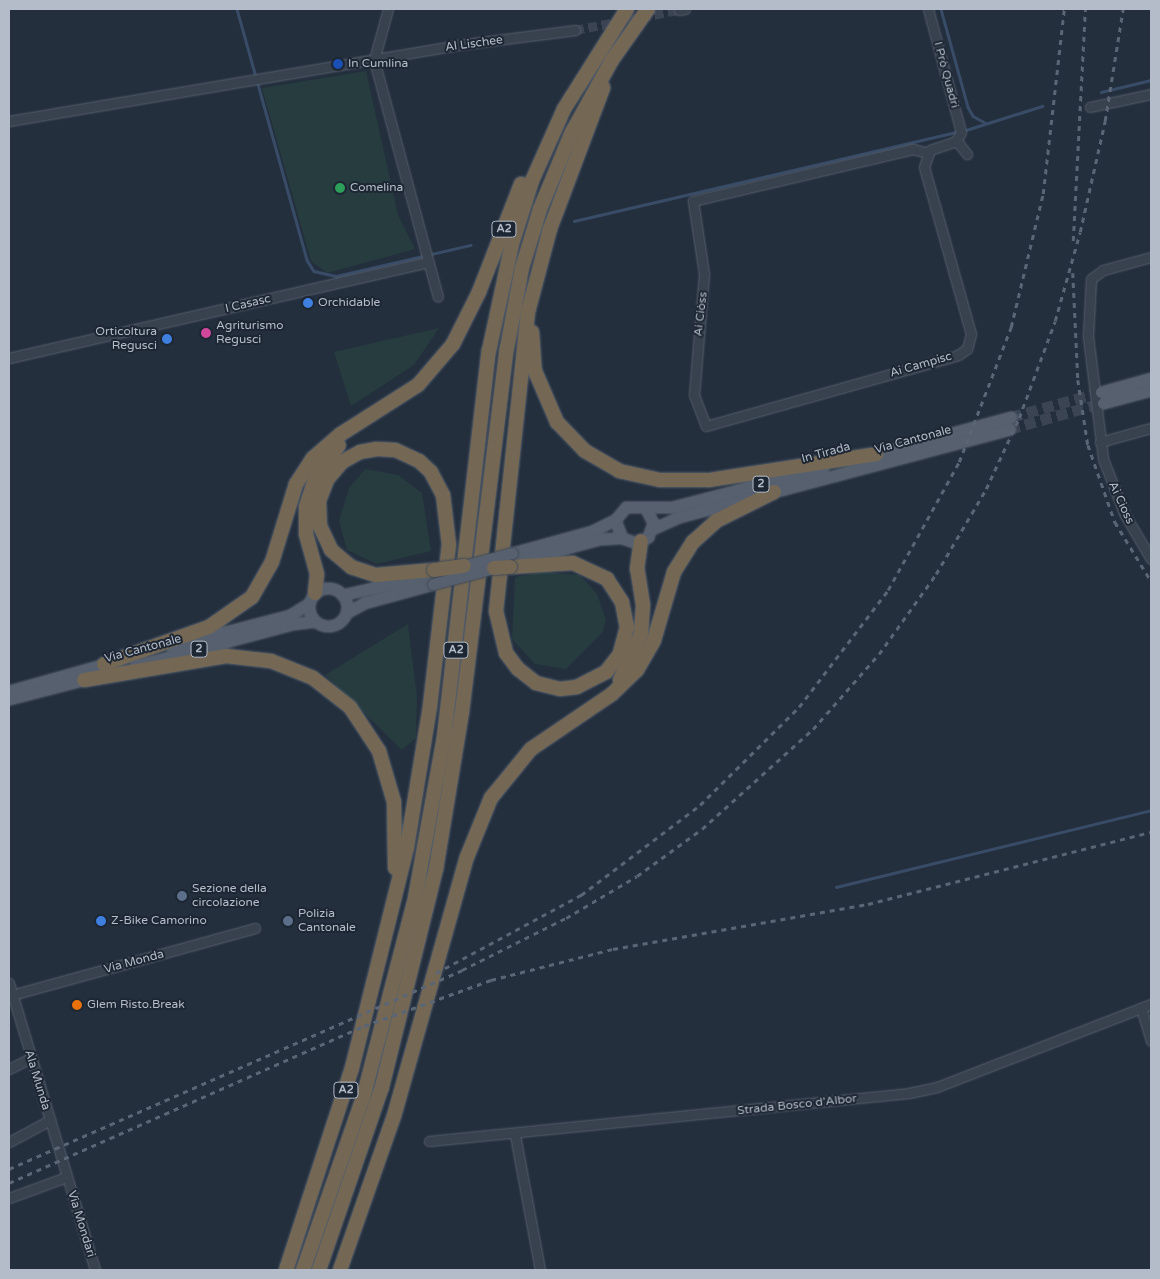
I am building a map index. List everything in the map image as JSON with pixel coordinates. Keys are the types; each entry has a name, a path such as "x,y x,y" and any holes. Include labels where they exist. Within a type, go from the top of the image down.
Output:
{"highway":[{"name":"A2","path":"312,598 317,574 305,520 312,484 333,451 384,409 424,380 453,344 479,292 550,118 580,64 607,36 627,9"},
{"name":"A2","path":"319,1270 384,1079 436,869 464,703 507,348 522,268 562,151 590,96 622,45 648,9"},
{"name":"A2","path":"304,1270 363,1098 416,898 444,737 485,384 506,266 525,201 547,146 607,36"},
{"name":"A2","path":"494,568 511,561 573,563 607,579 622,602 627,628 620,654 606,672 577,688 560,689 536,683 511,661 498,627 498,577 516,404 536,276 560,197 622,45"},
{"name":"A2","path":"536,276 532,345 541,390 570,437 602,462 642,477 696,481 742,477 876,454"},
{"name":"A2","path":"104,664 208,627 246,604 268,573 293,493 308,465 342,434 384,409"},
{"name":"A2","path":"286,1270 338,1117 386,938 422,765 441,624 449,524 440,487 414,458 395,450 376,449 360,452 342,462 327,480 318,507 322,532 332,550 351,567 376,576 434,576 464,566"},
{"path":"340,1270 389,1130 467,857 486,808 522,757 628,681 647,655 671,579 688,547 716,522 774,492"},
{"path":"601,702 627,668 641,634 643,606 637,570 641,542"},
{"name":"A2","path":"84,680 201,658 238,656 293,668 332,690 357,714 374,741 391,790 396,857 386,938"}],"main road":[{"path":"1151,378 1102,398 1151,390"},
{"name":"In Tirada","path":"646,509 672,507 876,454 1010,423"},
{"name":"Via Cantonale","path":"652,529 678,517 774,492 1010,423"},
{"path":"464,566 511,561 600,539 622,538 641,542 652,529 653,520 646,509 626,507 615,520 592,532 511,561"},
{"path":"615,520 622,538"},
{"path":"434,576 364,603 346,613 334,626 315,621 312,598 329,588 342,595 434,576 494,568"},
{"path":"342,595 346,613"},
{"name":"Via Cantonale","path":"9,701 28,691 104,664 290,615 312,598"},
{"name":"Via Cantonale","path":"9,690 28,691 84,680 292,624 315,621"}],"street":[{"path":"388,9 374,60 438,297"},
{"name":"I Prò Quadri","path":"928,9 961,129 956,141"},
{"name":"Al Lischee","path":"374,60 575,30"},
{"path":"9,121 374,60"},
{"path":"1090,107 1151,94"},
{"path":"928,153 936,146 956,141 967,154"},
{"name":"Ai Ciòss","path":"706,426 694,395 704,274 693,201 913,149 928,153"},
{"name":"Ai Campisc","path":"706,426 967,349 971,334 925,171 928,153"},
{"name":"I Casasc","path":"9,358 427,257"},
{"name":"Ai Cioss","path":"1151,257 1099,272 1089,281 1089,354 1100,442 1118,501 1151,559"},
{"path":"1100,442 1151,428"},
{"name":"Via Monda","path":"12,995 255,928"},
{"name":"Ala Munda","path":"9,983 66,1177"},
{"name":"Strada Bosco d'Albor","path":"428,1141 516,1135 925,1090 1151,1004"},
{"path":"1141,1008 1151,1041"},
{"path":"9,1069 31,1058"},
{"path":"9,1142 50,1120"},
{"path":"516,1135 540,1270"},
{"path":"9,1198 66,1177"},
{"name":"Via Mondari","path":"66,1177 96,1270"}],"green space":[{"name":"Comelina","path":"366,71 398,215 415,249 327,273 311,261 262,88"},
{"path":"439,328 414,365 351,406 334,352"},
{"path":"365,469 398,475 422,493 431,551 377,564 347,550 339,521 349,488"},
{"path":"543,572 580,575 597,594 606,620 602,633 566,669 535,664 512,639 515,577"},
{"path":"408,624 417,697 416,738 402,750 325,675"}],"waterway":[{"path":"237,9 307,260 314,271 336,276 470,245"},
{"path":"941,9 968,107 973,116 984,122"},
{"path":"1101,92 1151,80"},
{"path":"966,130 1042,106"},
{"path":"574,221 956,132"},
{"path":"836,887 1151,810"}],"tunnel":[{"path":"575,30 679,10"},
{"path":"1011,417 1101,392"},
{"path":"1009,429 1103,403"}],"railway":[{"path":"436,973 581,895 700,805 799,707 888,590 959,462 1011,327 1043,194 1064,9"},
{"path":"1073,241 1085,9"},
{"path":"9,1169 462,970 566,918 637,876 702,829 813,729 879,654 936,574 986,489 1019,418 1055,321 1080,232 1105,121 1123,9"},
{"path":"1073,273 1078,380 1088,445 1115,522 1151,581"},
{"path":"9,1183 364,1026 491,980 613,949 868,904 1151,832"}],"place":[{"name":"In Cumlina","path":"338,64"},
{"name":"Comelina","path":"340,188"},
{"name":"Orchidable","path":"308,303"},
{"name":"Agriturismo Regusci","path":"206,333"},
{"name":"Orticoltura Regusci","path":"167,339"},
{"name":"Sezione della circolazione","path":"182,896"},
{"name":"Z-Bike Camorino","path":"101,921"},
{"name":"Polizia Cantonale","path":"288,921"},
{"name":"Glem Risto.Break","path":"77,1005"}]}
